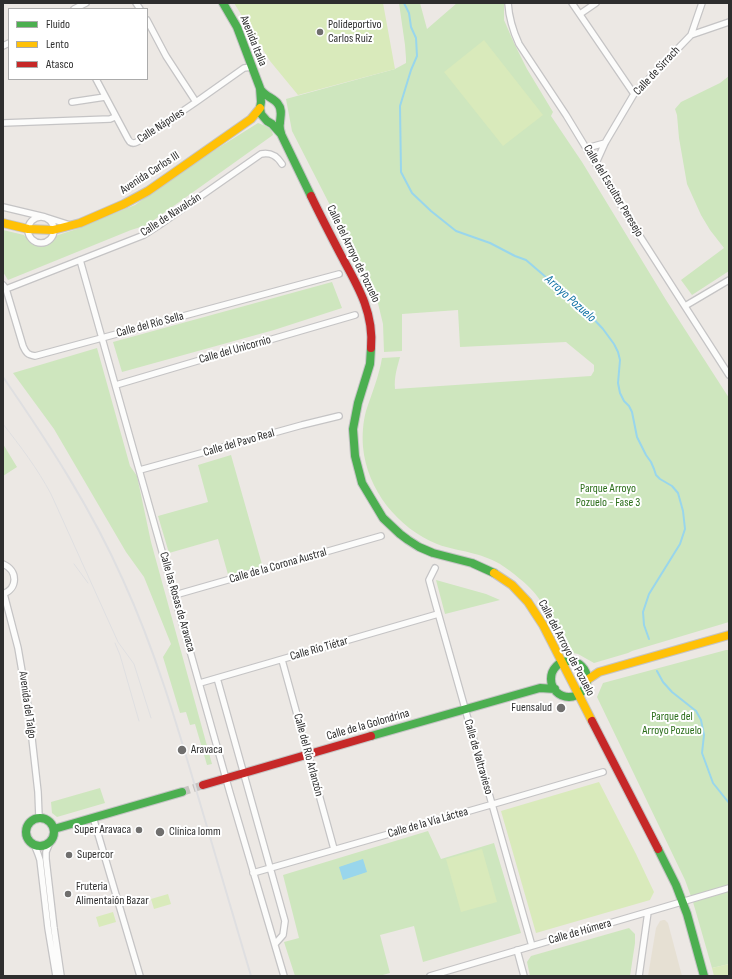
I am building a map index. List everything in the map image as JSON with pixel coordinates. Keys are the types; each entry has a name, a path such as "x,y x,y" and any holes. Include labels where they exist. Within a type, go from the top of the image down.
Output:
{"street":[{"path":"76,8 86,3"},
{"name":"Avenida Italia","path":"222,3 237,27 248,68 260,88 263,103"},
{"name":"Calle del Escultor Peresejo","path":"508,3 514,33 520,44 566,114 634,227 729,375"},
{"path":"572,3 634,94"},
{"path":"580,14 596,3"},
{"path":"691,35 702,3"},
{"path":"148,22 166,56 196,102"},
{"name":"Calle de Sirrach","path":"596,163 634,94 691,35 729,22"},
{"name":"Calle Nápoles","path":"96,80 115,117 130,142 134,144 248,68"},
{"path":"72,102 105,97"},
{"path":"252,119 258,118 276,122 281,116 281,110 276,102 263,103 262,114 265,119"},
{"name":"Avenida Carlos III","path":"3,223 28,229 53,230 80,222 124,204 139,197 252,119 263,103"},
{"path":"3,123 110,119 115,117"},
{"name":"Calle del Arroyo de Pozuelo","path":"276,122 314,201 361,292 370,319 372,338 370,364 358,403 353,429 355,456 362,483 383,518 408,540 433,553 472,563 492,571 512,585 534,610 663,858 683,902 704,976"},
{"path":"587,148 606,143"},
{"name":"Calle de Navalcán","path":"4,287 144,235 261,154 272,154 279,159 282,164"},
{"path":"3,207 45,217 70,225"},
{"path":"28,229 30,222 34,219 45,217 49,219 53,230"},
{"name":"Avenida Carlos III","path":"28,229 28,232 33,240 38,242 48,240 52,235 53,230"},
{"name":"Calle las Rosas de Aravaca","path":"80,260 253,873 284,976"},
{"name":"Calle del Río Sella","path":"4,287 22,346 25,352 30,356 35,356 339,274"},
{"path":"685,306 729,280"},
{"name":"Calle del Unicornio","path":"116,385 355,315"},
{"name":"Calle del Pavo Real","path":"140,470 339,416"},
{"name":"Calle de la Corona Austral","path":"175,595 382,536"},
{"path":"3,564 12,572 14,581 11,589 3,594"},
{"name":"Calle de Valtravieso","path":"434,568 430,580 438,614 532,946"},
{"name":"Avenida del Talgo","path":"3,594 18,648 29,712 38,792 39,817"},
{"name":"Calle Río Tiétar","path":"200,683 438,614"},
{"path":"587,680 599,672 729,635"},
{"name":"Calle del Río Arlanzón","path":"282,660 334,849"},
{"path":"566,661 574,662 582,666 584,669 587,674 585,689 578,695 572,697 564,696 557,692 552,685 552,675 555,669 566,661"},
{"path":"584,669 599,672"},
{"path":"217,678 286,921 283,935 275,944"},
{"name":"Calle de la Golondrina","path":"540,688 552,679"},
{"name":"Calle de la Golondrina","path":"203,786 243,773 540,688 555,689"},
{"name":"Calle de la Vía Láctea","path":"253,873 603,772"},
{"path":"54,829 182,792"},
{"path":"50,842 42,846 38,846 30,842 26,832 28,823 39,817 45,818 52,823 54,829 54,835 46,852 46,859 61,976"},
{"path":"93,817 140,976"},
{"path":"34,844 40,860 48,928 56,976"},
{"name":"Calle de Húmera","path":"430,976 729,888"},
{"path":"639,976 648,912"},
{"path":"517,950 524,976"}],"shaded area":[{"path":"663,920 668,923 682,976 648,976 656,928 660,921"}],"green space":[{"name":"Polideportivo Carlos Ruiz","path":"234,3 383,3 395,69 298,95 270,61"},
{"name":"Parque Arroyo Pozuelo - Fase 3","path":"399,3 420,3 427,29 457,3 504,3 504,20 527,69 553,112 551,116 582,162 666,300 729,398 729,622 594,663 578,654 568,652 554,623 542,603 534,592 515,575 500,564 488,558 442,546 423,537 398,518 387,506 378,492 366,463 363,447 363,433 366,411 382,358 400,357 395,377 395,389 591,376 594,371 594,365 566,342 460,347 458,310 402,314 402,351 384,352 383,324 376,295 292,131 286,99 395,69 406,63"},
{"path":"484,40 543,115 503,146 444,72"},
{"path":"729,76 729,271 692,295 681,280 724,248 701,215 687,184 675,109 681,102 720,83"},
{"path":"258,123 270,128 273,135 147,225 131,230 8,280 3,272 3,230 24,235 32,244 41,247 50,243 55,236 80,228 135,205 183,170"},
{"path":"332,282 342,308 274,330 122,372 113,342"},
{"path":"97,348 130,466 137,476 151,542 212,764 207,765 195,724 190,725 186,712 180,713 163,657 171,644 144,577 126,552 54,429 13,373"},
{"path":"3,444 17,467 3,476"},
{"path":"231,455 263,568 229,578 218,539 169,553 158,516 208,502 198,465"},
{"path":"436,580 486,594 500,600 445,614"},
{"name":"Parque del Arroyo Pozuelo","path":"729,650 729,964 712,968 685,880 597,697 603,683"},
{"path":"599,782 654,892 650,900 536,933 501,811"},
{"path":"100,788 105,803 57,817 52,813 51,802"},
{"path":"428,831 441,859 494,843 521,933 423,962 414,926 380,935 390,973 379,976 295,976 284,942 299,938 283,875"},
{"path":"482,849 497,902 461,912 446,859"},
{"path":"168,894 171,904 154,909 151,899"},
{"path":"113,912 116,922 99,927 96,917"},
{"path":"629,928 635,934 630,976 530,976 527,962 531,956"},
{"path":"729,964 729,976 714,976 712,968"}],"water":[{"path":"363,859 367,872 343,880 339,867"}],"waterway":[{"name":"Arroyo Pozuelo","path":"404,3 409,13 411,27 416,38 417,56 400,106 401,172 412,193 431,211 456,231 490,243 526,260 590,315 603,329 618,352 620,360 618,383 620,393 632,412 637,437 651,462 656,475 672,486 678,493 683,511 685,529 680,544 649,594 643,612 644,625 649,639"},
{"name":"Arroyo Pozuelo","path":"657,671 663,682 672,692 696,711 701,720 704,735 702,753 713,783 729,803"}],"tunnel":[{"path":"182,792 203,785"}],"tram line":[{"path":"3,424 40,475 51,494 118,642 134,664 151,718"},
{"path":"74,564 88,583"},
{"path":"115,643 120,655 139,721"}],"railway":[{"path":"3,377 83,501 111,553 135,607 175,718 251,976"}],"traffic: fast":[{"path":"223,3 237,27 260,88 261,114 281,134 311,196"},
{"path":"261,90 280,106 281,133"},
{"path":"371,348 370,364 358,403 353,429 355,456 362,483 383,518 408,540 433,553 472,563 494,573"},
{"path":"572,661 582,666 586,672 587,679 586,686 582,692 576,696 566,697 556,692 552,686 551,676 556,666 562,662 572,661"},
{"path":"371,736 540,688 555,689"},
{"path":"54,829 182,792"},
{"path":"40,818 50,822 54,832 50,842 40,846 30,842 26,832 30,822 40,818"},
{"path":"658,849 676,885 687,914 704,976"}],"traffic: slow":[{"path":"3,223 28,229 53,230 80,223 124,204 148,191 251,119 260,108"},
{"path":"494,573 512,585 528,602 543,625 592,721"},
{"path":"587,680 599,672 729,635"}],"traffic: jam":[{"path":"311,196 360,291 368,313 371,348"},
{"path":"592,721 658,849"},
{"path":"203,785 371,736"}],"place":[{"name":"Polideportivo Carlos Ruiz","path":"320,32"},
{"name":"Fuensalud","path":"561,708"},
{"name":"Aravaca","path":"182,750"},
{"name":"Super Aravaca","path":"139,830"},
{"name":"Clínica Iomm","path":"160,832"},
{"name":"Supercor","path":"69,855"},
{"name":"Fruteria Alimentaión Bazar","path":"68,894"}]}
